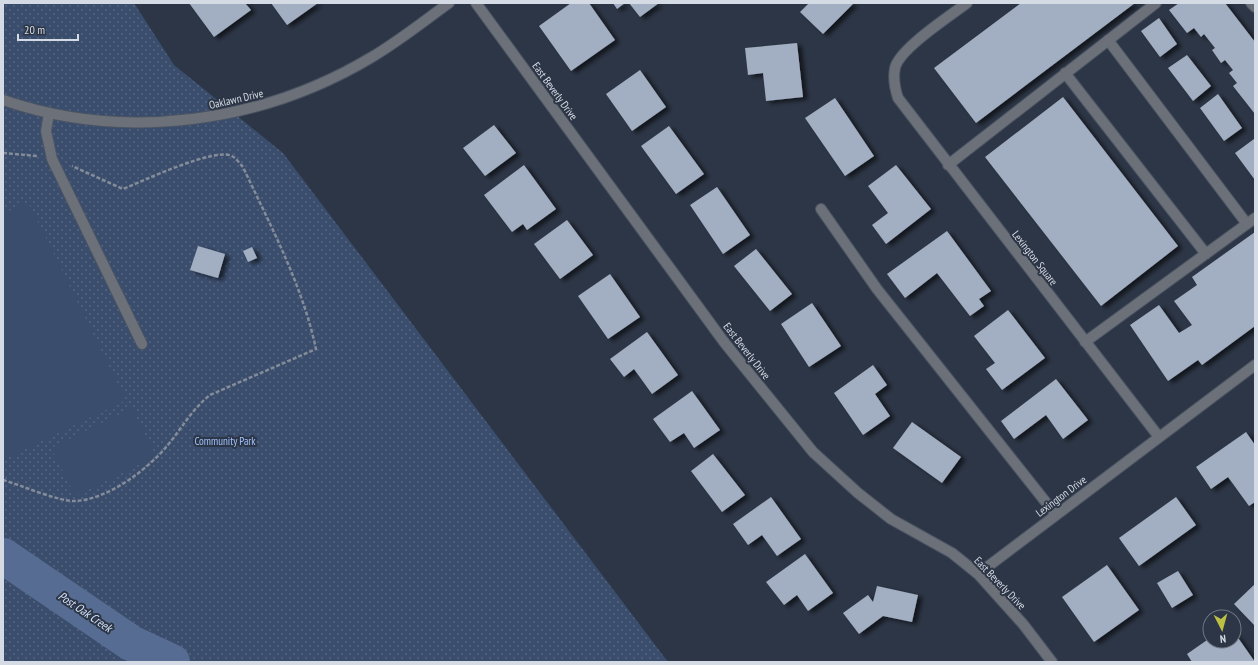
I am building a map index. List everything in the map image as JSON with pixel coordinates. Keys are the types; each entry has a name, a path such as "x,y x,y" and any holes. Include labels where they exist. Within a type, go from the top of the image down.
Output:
{"street":[{"name":"Oaklawn Drive","path":"3,100 49,113 103,121 156,123 209,117 276,102 334,78 373,56 449,3"},
{"name":"East Beverly Drive","path":"476,3 724,342 813,452 858,493 891,519 952,553 978,574 1023,624 1052,662"},
{"name":"Lexington Square","path":"967,3 899,57 895,68 894,84 898,98 1159,438"},
{"path":"948,165 1156,3"},
{"path":"1251,3 1255,8"},
{"path":"1085,342 1251,221 1108,40"},
{"path":"1065,73 1206,254"},
{"path":"49,113 46,130 52,159 142,344"},
{"path":"821,209 877,289 1056,515"},
{"path":"1159,438 1255,365"},
{"name":"Lexington Drive","path":"978,574 1159,438"}],"path":[{"path":"3,153 52,159 64,162 123,189 195,160 217,154 232,156 243,167 293,273 310,320 316,349 210,395 198,405 168,446 146,468 124,483 97,496 75,501 60,499 3,480"}],"green space":[{"name":"Community Park","path":"3,3 134,3 174,65 283,153 668,662 3,662"},
{"path":"28,202 126,400 3,460 3,214"},
{"path":"132,408 156,456 75,496 51,448"}],"building":[{"path":"189,3 245,3 251,10 214,37"},
{"path":"271,3 318,3 287,25"},
{"path":"571,3 589,3 615,40 571,71 539,26"},
{"path":"613,3 625,3 617,9"},
{"path":"629,3 659,3 640,17"},
{"path":"809,3 854,3 823,34 800,12"},
{"path":"1021,3 1135,3 976,123 934,68"},
{"path":"1179,3 1225,3 1255,42 1255,114 1233,86 1237,83 1229,73 1233,70 1225,60 1221,63 1212,50 1215,48 1204,34 1201,37 1194,28 1187,33 1169,10"},
{"path":"1159,18 1177,44 1160,57 1141,31"},
{"path":"797,43 803,97 766,101 763,73 748,75 745,48"},
{"path":"1187,55 1211,86 1193,101 1168,68"},
{"path":"640,70 666,107 632,131 606,94"},
{"path":"1218,94 1242,128 1224,141 1200,108"},
{"path":"1063,97 1178,246 1101,306 985,157"},
{"path":"835,98 874,156 845,176 805,118"},
{"path":"494,125 516,153 485,176 463,148"},
{"path":"669,126 704,174 676,194 641,146"},
{"path":"1254,139 1255,141 1255,180 1235,153"},
{"path":"524,165 556,209 527,230 523,224 512,232 484,195"},
{"path":"896,165 931,209 886,244 872,225 888,213 868,186"},
{"path":"717,187 750,235 723,254 690,205"},
{"path":"567,220 593,255 560,279 534,244"},
{"path":"947,231 991,291 979,299 984,306 970,316 937,273 905,298 887,274"},
{"path":"1255,232 1255,326 1202,365 1198,360 1168,381 1130,325 1159,305 1179,333 1192,325 1174,301 1197,285 1192,277"},
{"path":"198,246 225,254 218,278 190,270"},
{"path":"252,247 257,258 248,262 243,251"},
{"path":"756,249 792,294 770,311 734,266"},
{"path":"610,274 640,317 608,339 578,296"},
{"path":"812,303 841,346 809,367 781,324"},
{"path":"1008,310 1045,358 1002,390 986,369 995,363 974,336"},
{"path":"647,332 678,375 652,394 634,369 624,377 610,359"},
{"path":"873,365 887,385 875,394 890,416 863,435 834,393"},
{"path":"1056,379 1088,420 1063,439 1046,415 1014,439 1001,421"},
{"path":"692,391 720,430 694,448 684,433 670,442 653,419"},
{"path":"912,422 961,457 942,483 893,448"},
{"path":"1246,432 1255,445 1255,502 1249,506 1228,477 1211,489 1196,467"},
{"path":"713,454 745,495 722,512 691,471"},
{"path":"771,497 801,539 777,556 762,535 748,545 733,524"},
{"path":"1176,497 1196,525 1139,566 1119,538"},
{"path":"805,554 833,593 808,611 797,595 784,605 766,582"},
{"path":"1107,565 1139,610 1094,642 1062,597"},
{"path":"1178,571 1193,595 1172,608 1157,583"},
{"path":"1255,584 1255,626 1242,612 1242,609 1239,609 1234,604"},
{"path":"877,586 918,595 912,622 883,616 859,634 843,613 868,595 873,602"},
{"path":"1242,643 1255,662 1192,662 1187,654 1202,644 1202,649 1242,649"}],"waterway":[{"name":"Post Oak Creek","path":"3,556 131,643 172,662"}]}
